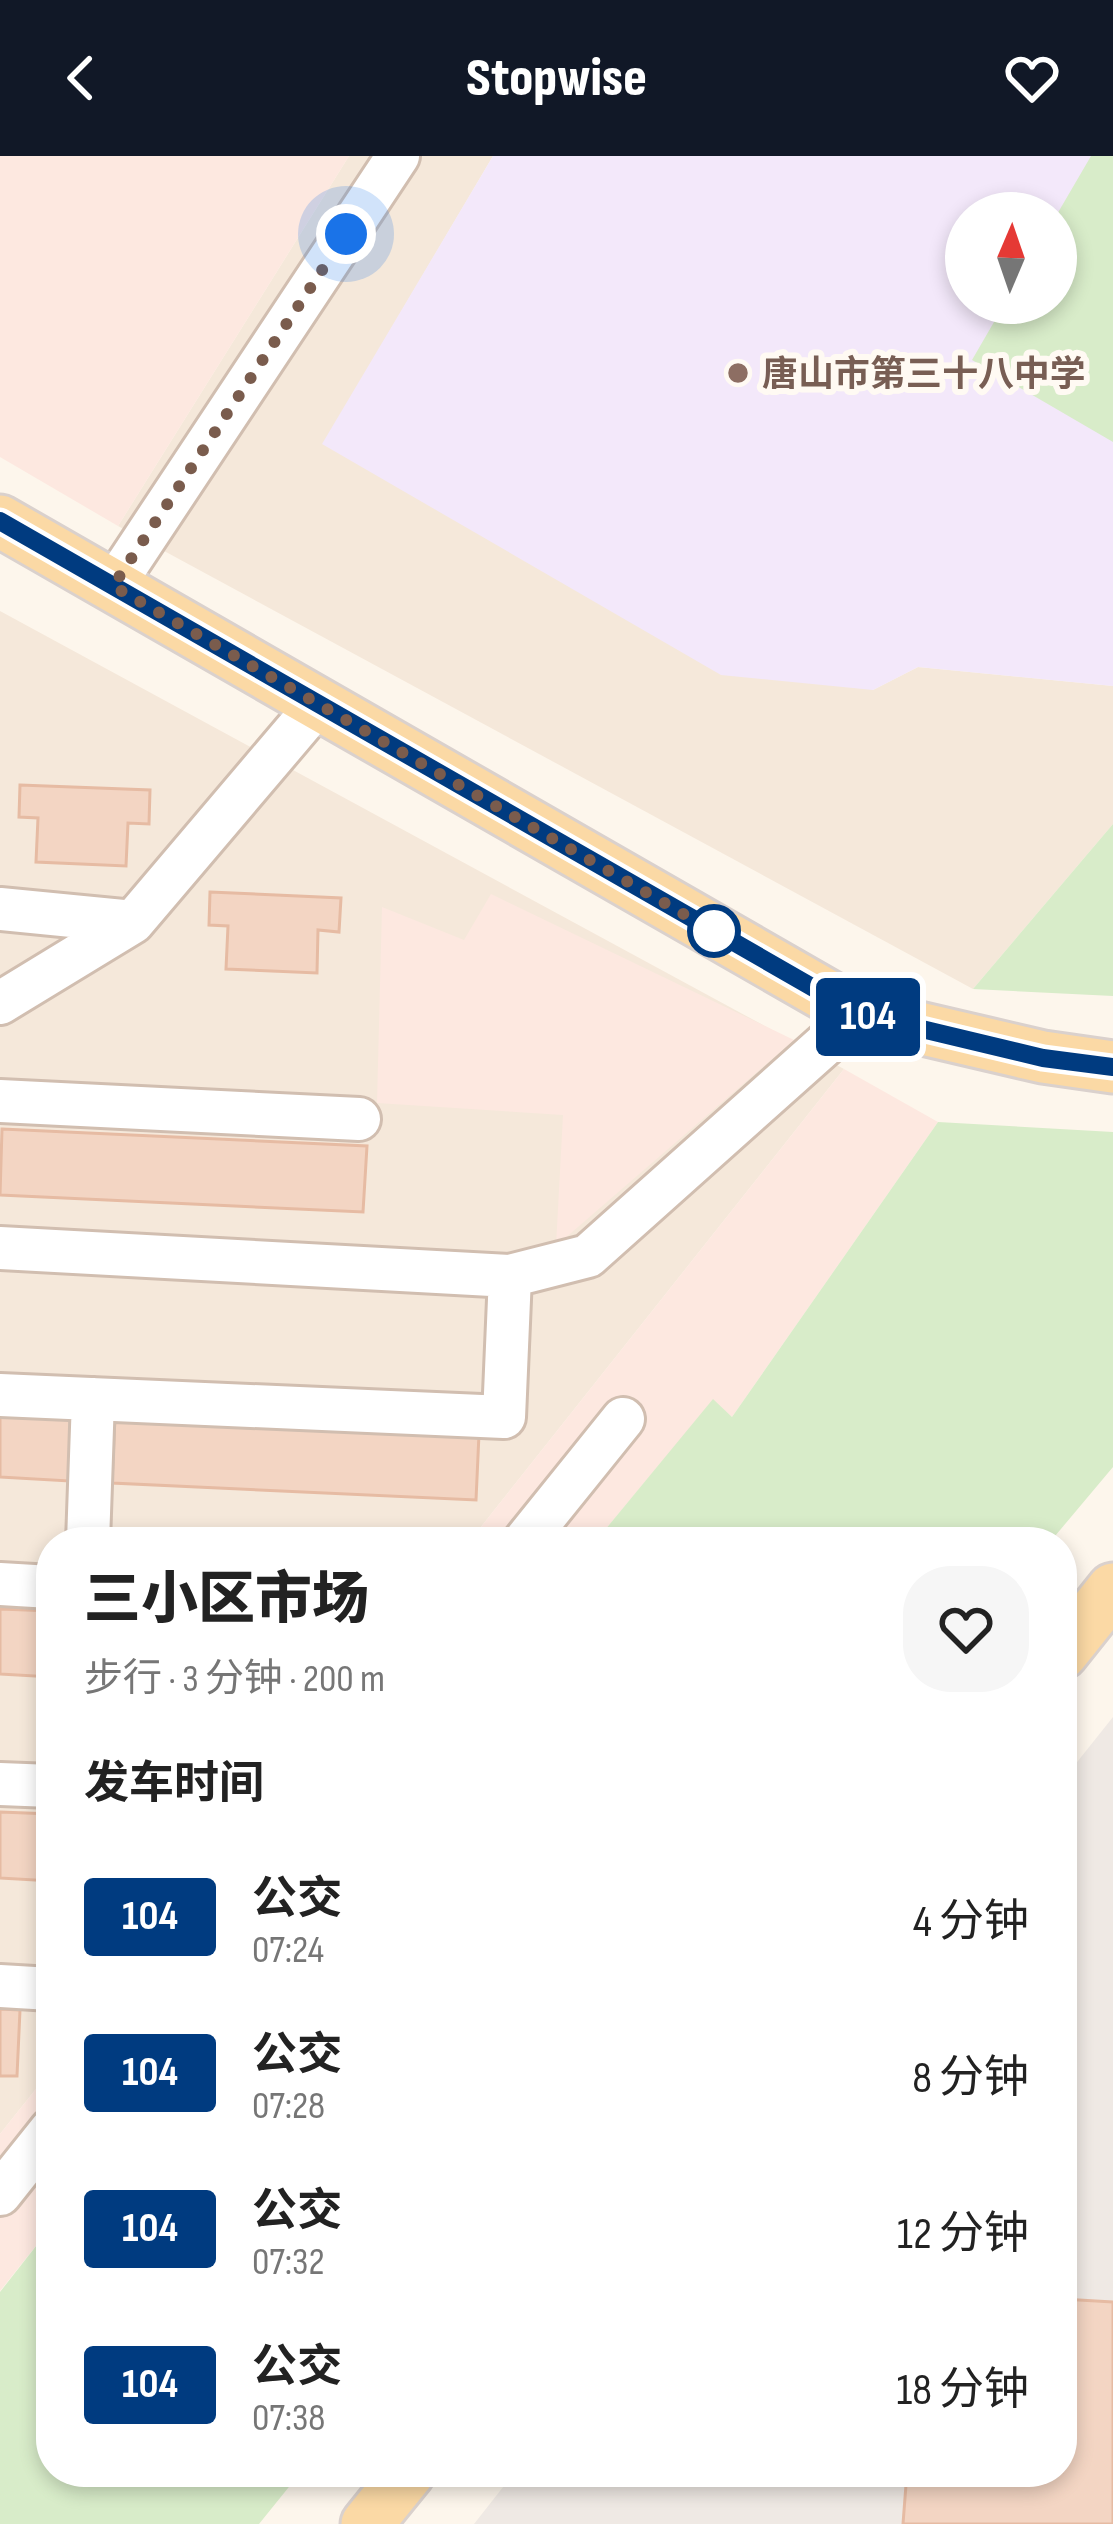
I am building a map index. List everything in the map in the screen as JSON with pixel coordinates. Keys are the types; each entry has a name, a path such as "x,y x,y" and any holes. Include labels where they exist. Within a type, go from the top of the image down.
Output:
{"main road":[{"path":"0,521 859,1014 1043,1058 1113,1067"},
{"path":"1077,1634 1113,1589"},
{"path":"367,2524 397,2487"}],"street":[{"path":"113,586 398,156"},
{"path":"0,1003 133,922 318,704"},
{"path":"0,909 133,922"},
{"path":"0,1248 510,1276 588,1256 859,1014"},
{"path":"0,1101 359,1119"},
{"path":"0,1395 504,1417 510,1276"},
{"path":"89,1527 94,1399"},
{"path":"536,1527 623,1419"},
{"path":"0,1584 36,1586"},
{"path":"0,1784 36,1785"},
{"path":"0,1986 36,1987"},
{"path":"0,2194 36,2149"}],"shaded area":[{"path":"0,156 349,156 118,526 0,457"},
{"path":"349,156 493,156 323,444 873,690 918,667 1113,686 1113,824 973,989 118,526"},
{"name":"唐山市第三十八中学","path":"493,156 1113,156 1113,686 918,667 873,690 721,675 322,444"},
{"path":"0,611 844,1069 481,1527 36,1527 36,2089 0,2134"},
{"path":"491,894 794,1040 556,1246 563,1115 377,1103 382,907 464,940"},
{"path":"844,1069 938,1122 732,1417 713,1400 607,1527 481,1527"},
{"path":"1113,1717 1113,2524 474,2524 503,2487 1077,2487 1077,1762"},
{"path":"36,2089 36,2246 0,2291 0,2134"}],"green space":[{"path":"1091,156 1113,156 1113,442 972,360 993,324 1077,324 1077,192 1070,192"},
{"path":"1113,824 1113,996 973,989"},
{"path":"938,1122 1113,1132 1113,1467 1063,1527 607,1527 713,1399 732,1417"},
{"path":"36,2246 36,2487 289,2487 259,2524 0,2524 0,2292"}],"building":[{"path":"20,785 150,790 149,824 128,823 126,866 36,862 38,818 19,817"},
{"path":"210,892 341,898 339,932 318,930 317,973 226,969 228,926 209,925"},
{"path":"2,1129 367,1146 363,1212 0,1195"},
{"path":"0,1411 72,1415 69,1481 0,1477"},
{"path":"115,1417 479,1434 476,1500 112,1483"},
{"path":"0,1609 36,1610 36,1676 0,1674"},
{"path":"0,1812 36,1813 36,1880 0,1878"},
{"path":"0,2009 20,2010 17,2076 0,2076"},
{"path":"1077,2300 1113,2302 1113,2524 903,2524 906,2487 1077,2487"}],"bus line":[{"name":"104","path":"0,521 859,1014 1043,1058 1113,1067"}],"place":[{"name":"唐山市第三十八中学","path":"738,373"}],"route":[{"path":"346,234 113,586 734,943 714,931"}]}
